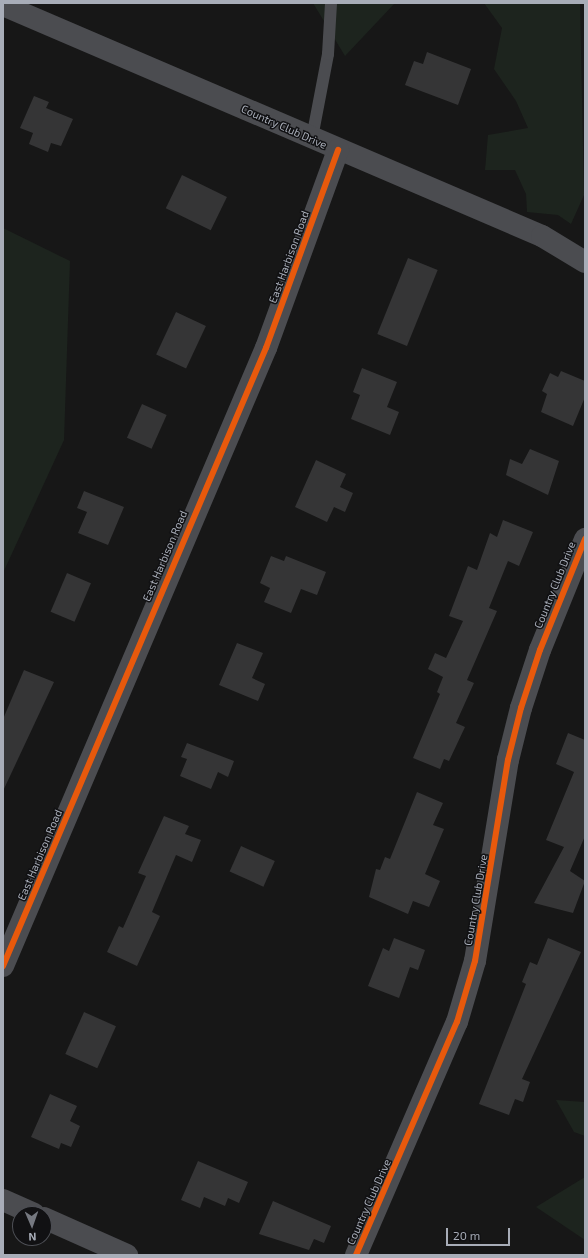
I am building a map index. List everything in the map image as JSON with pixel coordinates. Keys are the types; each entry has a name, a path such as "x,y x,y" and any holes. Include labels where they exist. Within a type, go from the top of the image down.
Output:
{"street":[{"name":"Country Club Drive","path":"3,5 338,150 542,236 585,262"},
{"name":"East Harbison Road","path":"3,966 266,348 338,150"},
{"name":"Country Club Drive","path":"356,1255 457,1022 475,962 508,760 521,708 540,650 585,539"},
{"path":"3,1200 16,1206"},
{"path":"52,1222 127,1255"}],"lane":[{"path":"312,138 328,54 331,3"}],"shaded area":[{"path":"313,3 395,3 345,56"},
{"path":"484,3 580,3 584,195 571,224 558,215 527,212 526,194 515,170 485,170 488,135 528,128 516,101 494,69 502,28"},
{"path":"3,228 70,261 64,440 3,573"},
{"path":"556,1100 585,1102 585,1136 574,1132"},
{"path":"585,1177 585,1240 536,1207"}],"building":[{"path":"427,52 471,69 458,105 405,85 414,61 423,64"},
{"path":"34,96 49,102 46,108 73,119 61,146 51,143 48,152 29,144 33,133 20,128"},
{"path":"182,175 227,197 211,230 166,208"},
{"path":"408,258 438,270 407,346 377,334"},
{"path":"176,312 206,326 186,369 156,355"},
{"path":"362,368 397,382 387,407 399,412 390,435 351,419 360,395 353,392"},
{"path":"561,371 585,381 585,397 573,426 541,412 547,394 542,391 550,373 558,377"},
{"path":"142,404 167,415 152,449 127,438"},
{"path":"530,449 559,461 548,495 506,475 510,459 522,464"},
{"path":"316,460 346,474 340,487 353,493 345,512 334,507 327,522 295,507"},
{"path":"84,491 124,507 108,545 78,533 87,512 77,508"},
{"path":"503,520 533,532 519,566 508,561 489,608 497,611 467,680 474,683 456,723 465,727 449,761 444,759 440,769 413,758 440,694 437,692 443,677 428,669 435,653 446,658 463,621 449,616 468,566 477,570 490,533 497,537"},
{"path":"271,556 284,561 286,556 326,572 317,595 301,589 291,613 264,602 270,588 260,583"},
{"path":"67,573 91,583 75,622 51,612"},
{"path":"237,643 263,653 252,678 265,684 258,701 219,685"},
{"path":"24,670 54,682 3,791 3,719"},
{"path":"568,733 585,740 585,836 570,871 585,881 573,913 534,903 564,847 546,840 574,772 556,764"},
{"path":"187,743 234,761 228,777 218,772 211,789 180,776 187,759 181,757"},
{"path":"417,792 443,803 433,825 444,829 425,874 440,881 429,907 413,901 408,914 369,897 376,869 380,870 385,857 390,859"},
{"path":"164,816 189,826 185,834 201,840 192,862 176,855 152,912 160,916 137,966 107,952 119,926 123,928 146,876 138,873"},
{"path":"241,846 275,861 263,887 230,872"},
{"path":"394,938 425,950 418,970 410,967 399,998 368,986 383,948 389,951"},
{"path":"548,938 581,952 522,1079 530,1082 523,1102 515,1099 509,1115 479,1104 526,984 522,982 530,962 537,965"},
{"path":"84,1012 116,1026 97,1068 65,1054"},
{"path":"50,1094 77,1106 70,1121 80,1126 71,1147 61,1143 59,1149 31,1137"},
{"path":"198,1161 248,1182 239,1203 228,1198 225,1206 204,1197 200,1208 181,1200"},
{"path":"273,1201 331,1226 324,1243 314,1239 309,1250 259,1234"}],"cycle path":[{"path":"3,966 266,348 338,150"},
{"path":"356,1255 457,1022 475,961 508,760 521,708 540,650 585,539"}]}
